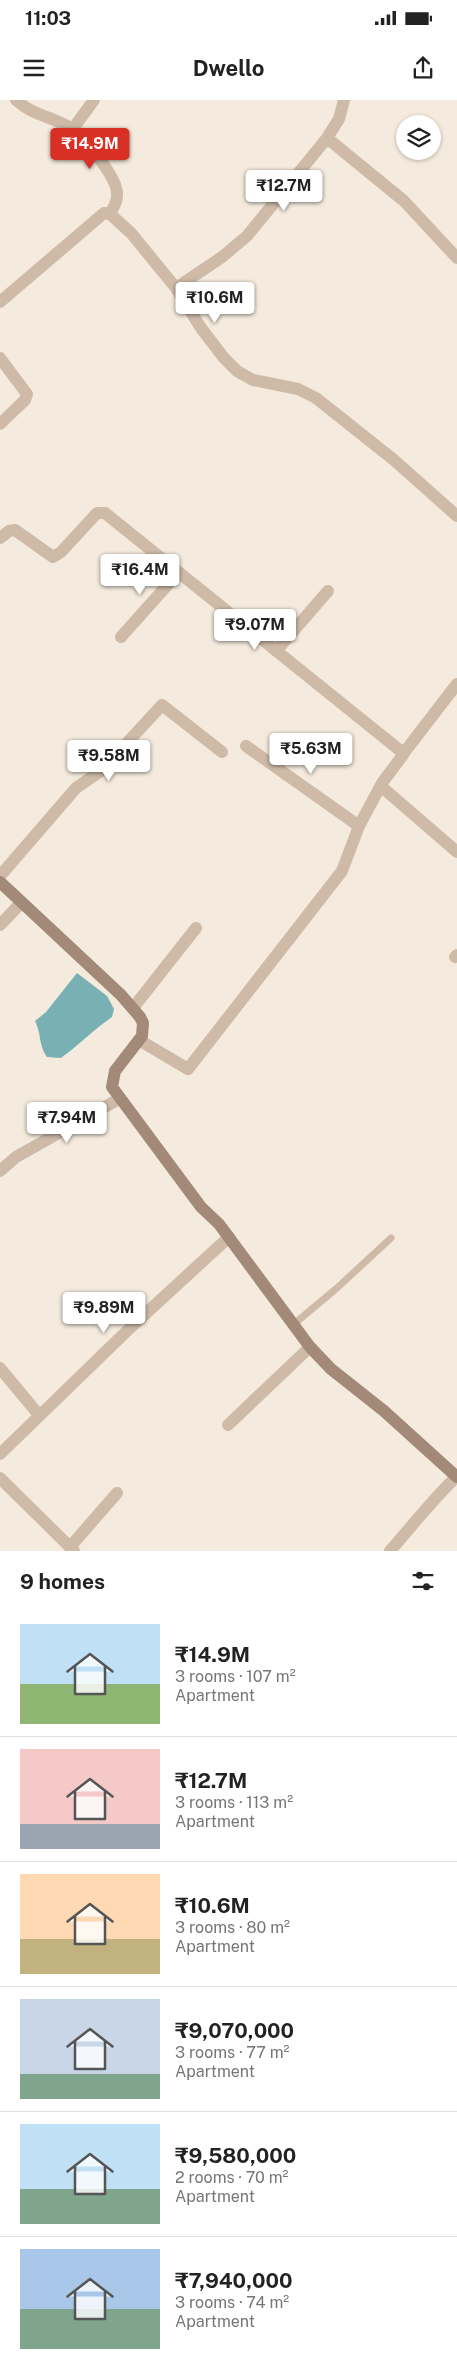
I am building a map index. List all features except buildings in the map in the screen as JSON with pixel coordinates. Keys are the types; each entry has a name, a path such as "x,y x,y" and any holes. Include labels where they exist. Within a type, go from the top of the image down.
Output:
{"main road":[{"path":"0,882 133,1008 143,1023 143,1030 139,1040 122,1060 114,1076 112,1087 201,1207 219,1224 310,1347 331,1369 384,1411 457,1477"}],"street":[{"path":"16,100 39,116 58,122 72,130 103,164 113,180 118,197 110,214"},
{"path":"72,130 94,100"},
{"path":"176,288 222,257 247,236 327,138 339,119 344,100"},
{"path":"327,138 404,201 457,258"},
{"path":"0,302 104,213 110,214 131,234 176,288 201,328 237,372 253,380 298,389 316,398 394,460 457,516"},
{"path":"0,358 27,394 25,400 0,424"},
{"path":"0,538 9,531 15,530 53,557 61,552 97,513 105,513 403,754"},
{"path":"121,636 179,572"},
{"path":"276,651 328,591"},
{"path":"139,1040 188,1069 342,871 359,826 381,785 457,684"},
{"path":"0,876 76,788 102,770 162,705 222,752"},
{"path":"246,746 359,826"},
{"path":"381,785 457,852"},
{"path":"0,925 21,903"},
{"path":"133,1008 196,928"},
{"path":"0,1171 16,1157 120,1098"},
{"path":"0,1454 229,1237"},
{"path":"228,1425 310,1347"},
{"path":"0,1368 39,1415"},
{"path":"390,1551 421,1517 430,1503 457,1477"},
{"path":"0,1478 72,1549 117,1493"}],"lane":[{"path":"294,1324 337,1288 391,1238"}],"water":[{"path":"77,973 107,996 114,1009 112,1017 61,1058 47,1057 42,1048 35,1021 46,1012"}]}
